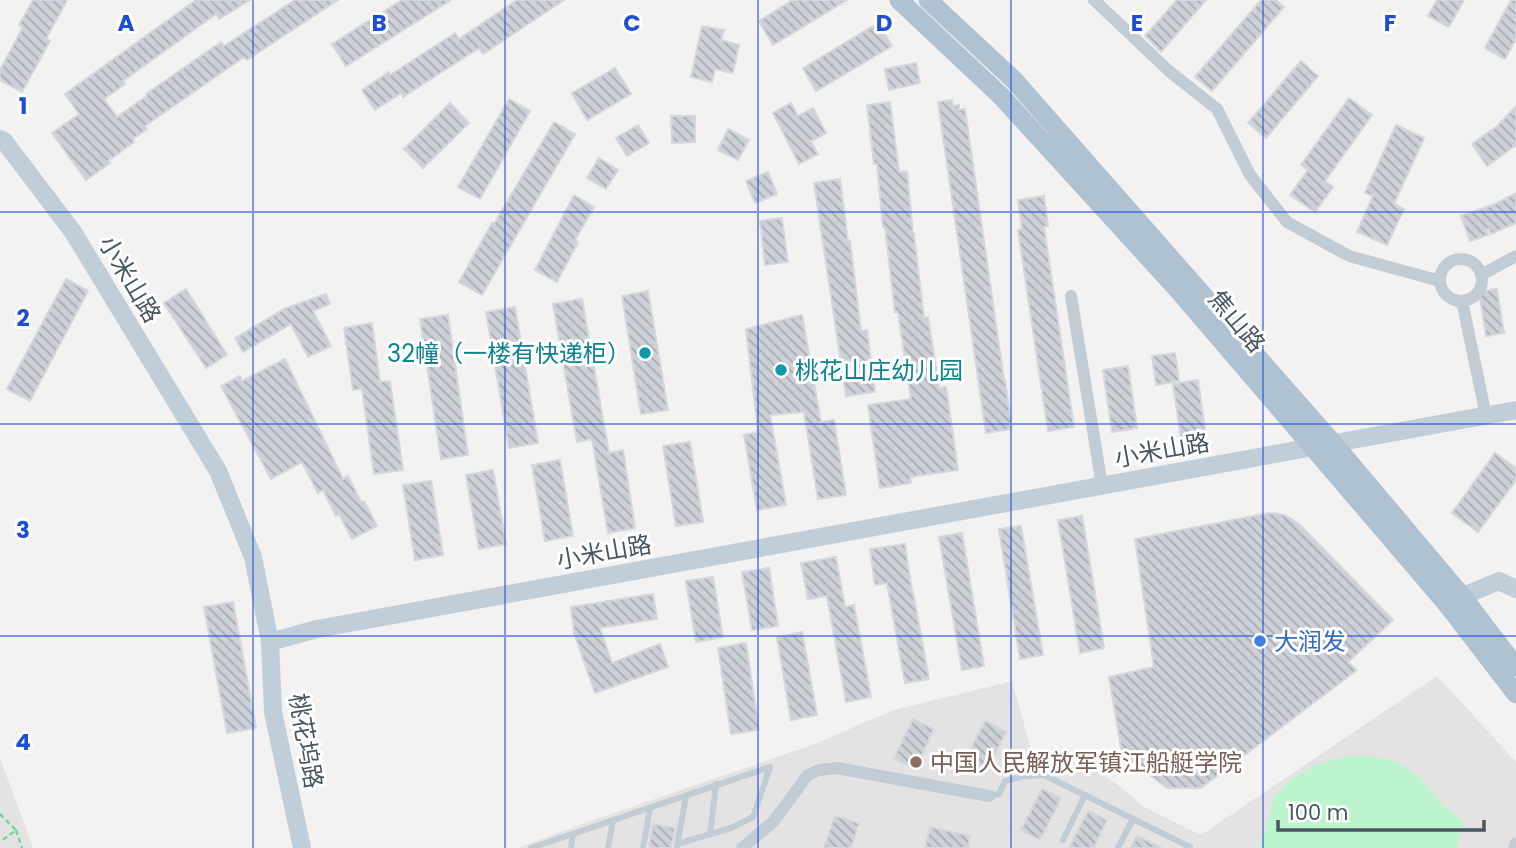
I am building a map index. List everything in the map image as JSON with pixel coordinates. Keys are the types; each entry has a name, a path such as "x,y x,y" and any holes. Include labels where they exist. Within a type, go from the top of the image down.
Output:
{"main road":[{"name":"焦山路","path":"899,0 1001,96 1179,291 1312,447 1516,667"},
{"name":"焦山路","path":"928,0 1014,80 1333,443 1454,600 1516,694"}],"street":[{"path":"1094,0 1169,71 1217,109 1250,175 1287,222 1349,256 1440,281"},
{"name":"小米山路","path":"0,139 73,232 218,471 253,557 270,642 317,629 1516,411"},
{"path":"1481,275 1516,256"},
{"path":"1455,260 1468,260 1479,269 1481,275 1482,282 1475,295 1462,301 1450,297 1441,287 1444,268 1455,260"},
{"path":"1071,296 1102,486"},
{"path":"1462,301 1486,416"},
{"path":"1454,600 1499,582 1516,589"},
{"name":"桃花坞路","path":"270,642 273,712 302,848"},
{"path":"742,848 773,822 808,775 818,770 837,768 989,796"}],"lane":[{"path":"531,848 770,767 753,817 731,828 677,846 685,796"},
{"path":"989,796 999,794 1005,781 1044,775 1184,846"},
{"path":"710,834 716,784"},
{"path":"1063,840 1085,796"},
{"path":"643,848 650,808"},
{"path":"1118,848 1133,819"},
{"path":"608,848 613,821"},
{"path":"571,848 573,834"}],"path":[{"path":"0,814 16,830 22,848"},
{"path":"0,842 16,830"}],"shaded area":[{"name":"中国人民解放军镇江船艇学院","path":"1437,676 1516,762 1516,848 517,848 815,744 891,711 1012,681 1034,760 1085,763 1116,783 1144,807 1201,835"},
{"path":"0,758 33,848 0,848"}],"green space":[{"path":"1367,755 1398,762 1422,779 1442,805 1464,821 1457,848 1260,848 1275,796 1291,779 1318,764 1344,757"}],"building":[{"path":"33,0 67,0 46,39 50,41 22,92 0,80 0,70 23,27 19,25"},
{"path":"196,0 250,0 219,19 216,14 123,81 125,84 104,99 117,117 221,42 224,46 295,0 338,0 247,60 244,57 145,126 147,129 133,139 134,142 86,180 52,133 79,114 65,94"},
{"path":"402,0 451,0 346,66 332,44"},
{"path":"517,0 564,0 483,54 479,48 403,97 401,93 375,110 362,90 455,33 459,39"},
{"path":"793,0 847,0 773,45 759,21"},
{"path":"1177,0 1206,0 1161,52 1145,36"},
{"path":"1261,0 1276,0 1284,7 1212,91 1195,77"},
{"path":"1437,0 1464,0 1449,27 1428,16"},
{"path":"1511,0 1516,0 1516,39 1505,59 1485,48"},
{"path":"878,23 892,46 816,91 803,68"},
{"path":"702,26 724,30 721,40 739,45 733,73 715,69 712,82 691,77"},
{"path":"1301,61 1318,76 1266,138 1248,123"},
{"path":"916,63 920,83 889,90 885,69"},
{"path":"615,68 631,94 587,120 572,93"},
{"path":"1349,98 1372,115 1325,181 1333,187 1315,212 1290,195 1308,170 1301,165"},
{"path":"509,99 530,111 480,199 458,187"},
{"path":"952,100 953,106 959,105 959,110 965,109 1012,429 986,433 938,102"},
{"path":"890,102 899,172 907,171 924,318 928,317 939,388 946,387 958,470 910,477 911,483 880,488 868,405 911,399 898,312 895,312 867,105"},
{"path":"450,103 469,123 423,168 404,149"},
{"path":"791,103 798,116 813,108 826,133 811,141 818,154 799,164 773,113"},
{"path":"1516,106 1516,145 1487,166 1472,144 1497,126"},
{"path":"671,116 695,116 695,142 672,143"},
{"path":"554,122 575,134 482,295 459,282"},
{"path":"638,125 649,143 627,156 616,138"},
{"path":"1396,125 1424,138 1394,204 1404,209 1387,245 1357,232 1373,196 1365,193"},
{"path":"728,129 749,140 738,160 718,150"},
{"path":"599,158 618,170 606,189 587,178"},
{"path":"768,172 777,194 755,203 746,181"},
{"path":"840,179 861,331 867,330 875,392 846,396 814,183"},
{"path":"1516,193 1516,223 1491,234 1487,229 1488,235 1470,241 1461,216"},
{"path":"574,195 594,207 575,240 578,242 557,282 535,270"},
{"path":"1044,196 1048,226 1044,227 1074,427 1048,431 1018,230 1022,229 1018,200"},
{"path":"782,218 788,262 765,265 760,221"},
{"path":"66,279 88,291 30,401 7,389"},
{"path":"186,289 227,355 206,368 164,303"},
{"path":"1497,289 1504,333 1486,336 1479,292"},
{"name":"32幢（一楼有快递柜）","path":"648,291 668,410 641,414 622,296"},
{"path":"326,294 330,304 313,311 331,346 308,357 291,324 243,352 235,338 286,308"},
{"path":"582,299 609,453 623,450 635,528 608,533 592,439 577,442 553,304"},
{"path":"515,307 538,443 509,448 486,312"},
{"path":"448,315 468,455 441,459 420,319"},
{"path":"802,315 821,422 834,420 846,495 818,499 804,412 770,415 786,505 757,510 744,435 758,432 746,329"},
{"path":"372,323 380,382 390,381 403,470 374,474 362,389 353,390 344,328"},
{"path":"1175,353 1179,381 1156,385 1152,356"},
{"path":"285,359 343,479 348,476 377,526 352,539 323,490 318,493 302,462 271,479 221,386 240,376 242,381"},
{"path":"1128,366 1137,428 1112,432 1103,370"},
{"path":"1198,380 1206,436 1181,439 1173,384"},
{"path":"690,442 703,522 676,526 663,446"},
{"path":"1495,453 1516,468 1516,480 1478,532 1452,513"},
{"path":"560,460 573,536 545,541 532,465"},
{"path":"493,470 506,544 479,549 466,475"},
{"path":"431,481 443,555 415,560 403,485"},
{"name":"大润发","path":"1269,513 1285,515 1299,524 1393,620 1348,662 1357,670 1201,788 1167,788 1122,754 1109,677 1154,667 1135,539"},
{"path":"1082,516 1104,648 1080,653 1058,520"},
{"path":"1021,526 1043,655 1020,659 999,529"},
{"path":"962,533 984,666 962,670 939,537"},
{"path":"905,544 929,679 905,683 887,583 875,585 870,549"},
{"path":"836,557 845,607 854,605 871,697 846,702 827,596 808,599 801,563"},
{"path":"769,568 778,626 752,630 742,572"},
{"path":"713,577 723,637 696,642 686,581"},
{"path":"653,594 657,619 600,628 612,663 660,644 668,667 595,693 574,633 571,607"},
{"path":"233,602 256,728 227,733 204,607"},
{"path":"802,632 817,715 791,720 777,637"},
{"path":"746,643 759,730 731,734 718,648"},
{"path":"913,719 934,729 915,769 894,758"},
{"path":"985,721 1006,732 985,774 963,764"},
{"path":"1042,789 1061,798 1040,840 1021,830"},
{"path":"1088,811 1107,820 1094,848 1069,848"},
{"path":"835,816 859,823 851,848 824,848"},
{"path":"653,824 675,828 671,848 649,848"},
{"path":"930,827 970,836 968,848 925,848"},
{"path":"1137,836 1162,848 1131,848"}],"place":[{"name":"32幢（一楼有快递柜）","path":"645,353"},
{"name":"桃花山庄幼儿园","path":"781,370"},
{"name":"大润发","path":"1260,641"},
{"name":"中国人民解放军镇江船艇学院","path":"916,762"}]}
